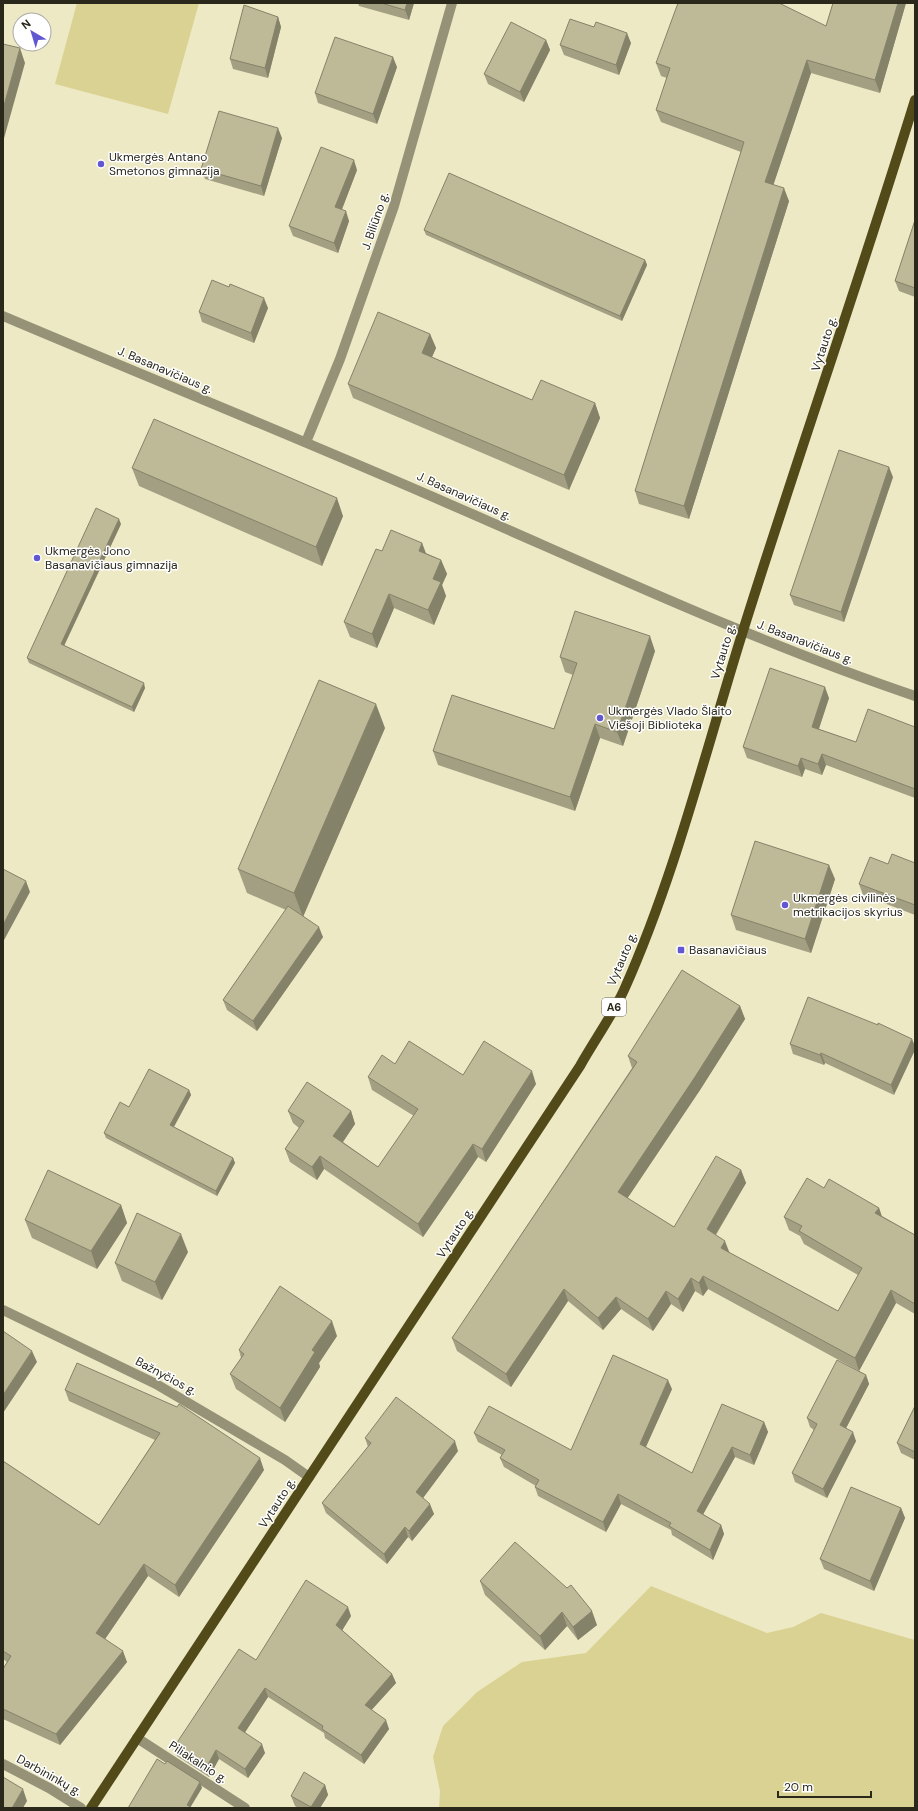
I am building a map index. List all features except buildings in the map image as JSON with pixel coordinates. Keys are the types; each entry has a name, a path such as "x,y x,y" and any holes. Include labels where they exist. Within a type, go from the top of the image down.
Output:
{"main road":[{"name":"Vytauto g.","path":"91,1808 580,1066 622,993 645,939 682,834 743,632 873,237 915,100"}],"street":[{"name":"J. Biliūno g.","path":"306,442 340,359 394,206 452,3"},
{"name":"J. Basanavičiaus g.","path":"3,316 306,442 743,632 871,681 915,696"},
{"name":"Bažnyčios g.","path":"3,1310 156,1384 284,1460 309,1477"},
{"name":"Piliakalnio g.","path":"137,1738 245,1808"},
{"name":"Darbininkų g.","path":"3,1764 49,1788 81,1808"}],"shaded area":[{"path":"77,3 199,3 168,114 55,84"},
{"path":"651,1586 767,1633 793,1627 821,1613 915,1640 915,1808 439,1808 440,1791 433,1757 443,1726 477,1692 522,1662 586,1653"}],"place":[{"name":"Ukmergės Antano Smetonos gimnazija","path":"101,164"},
{"name":"Ukmergės Jono Basanavičiaus gimnazija","path":"37,558"},
{"name":"Ukmergės Vlado Šlaito Viešoji Biblioteka","path":"600,718"},
{"name":"Ukmergės civilinės metrikacijos skyrius","path":"785,905"},
{"name":"Basanavičiaus","path":"681,950"}]}
